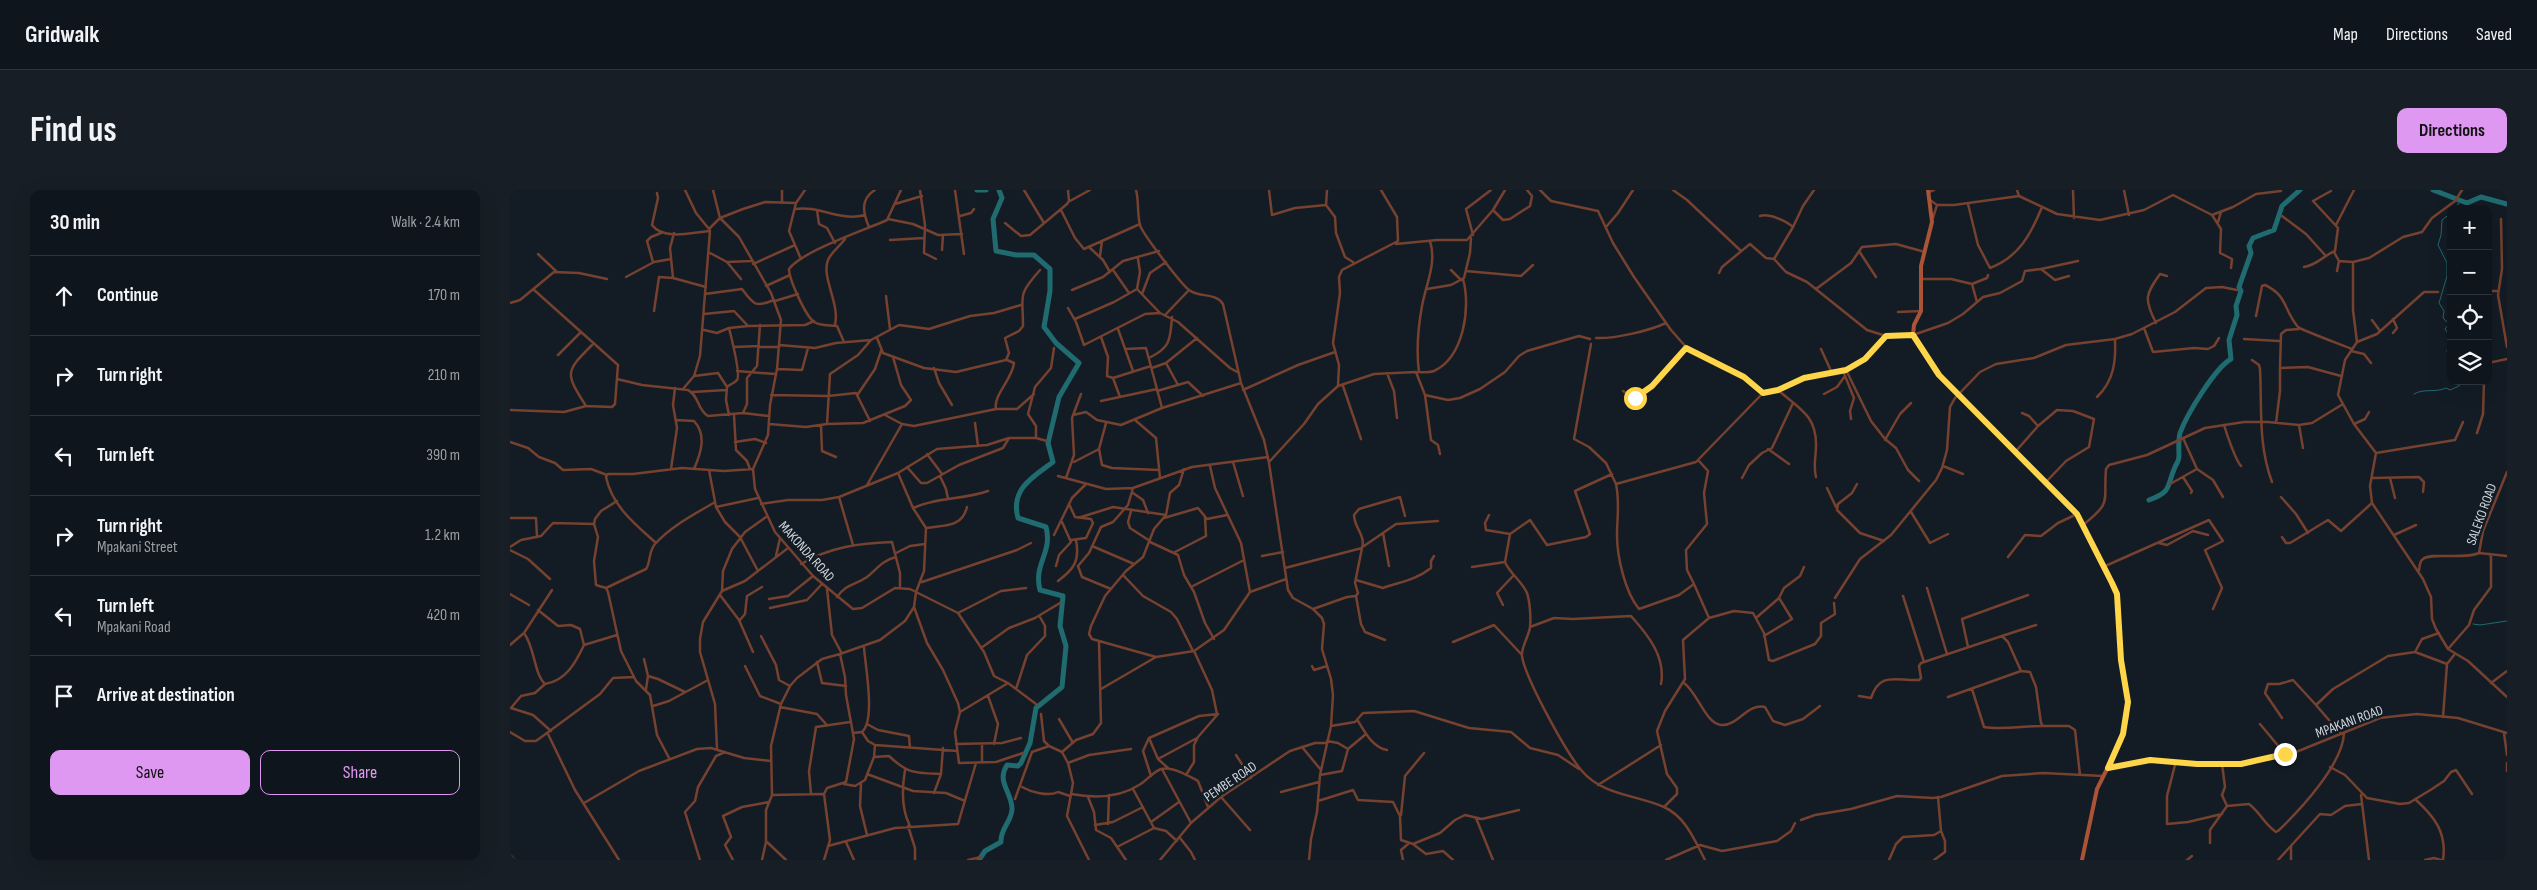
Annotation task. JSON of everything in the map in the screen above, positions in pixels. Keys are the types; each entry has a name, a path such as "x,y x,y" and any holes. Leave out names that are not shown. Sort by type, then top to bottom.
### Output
{"street":[{"path":"683,390 694,376 700,356 710,253 710,230 696,213 686,190"},
{"path":"713,190 720,218 740,237 774,301 781,324 777,369 771,395 766,443 752,469"},
{"path":"782,190 782,203"},
{"path":"801,260 789,231 796,203 805,190"},
{"path":"869,227 864,203 867,196 875,190"},
{"path":"888,219 901,190"},
{"path":"920,190 926,230 924,252 936,259"},
{"path":"954,190 960,216 964,254"},
{"path":"1024,190 1044,223"},
{"path":"1068,190 1069,201"},
{"path":"1006,224 1024,237 1061,210 1069,201 1090,190"},
{"path":"1136,190 1140,224 1166,262 1189,290 1197,294 1215,297 1223,304 1243,390 1264,440 1268,457 1288,590 1293,598 1313,609 1322,618 1324,624 1322,648 1333,695 1331,726 1320,770 1310,860"},
{"path":"1269,190 1272,215 1295,208 1326,205"},
{"path":"1327,190 1326,205 1335,217 1336,233 1345,257 1353,262"},
{"path":"1381,190 1397,217 1399,239 1396,244"},
{"path":"1427,289 1451,285 1462,280 1466,271 1472,237 1466,210 1491,190"},
{"path":"1338,386 1340,365 1335,352 1333,335 1340,293 1339,276 1342,270 1353,262 1396,244 1464,241 1472,237 1493,210 1505,190"},
{"path":"1493,210 1503,220 1510,219 1530,206 1532,196 1527,190"},
{"path":"1540,190 1551,201 1597,210 1634,277 1686,348 1744,377 1763,393"},
{"path":"1606,227 1633,190"},
{"path":"1674,190 1740,250"},
{"path":"1774,259 1814,190"},
{"path":"1932,222 1928,191 1934,190"},
{"path":"2017,190 2019,196"},
{"path":"2073,190 2074,218"},
{"path":"2124,190 2129,215"},
{"path":"2336,225 2354,190"},
{"path":"2339,261 2353,262 2369,258 2403,238 2421,232 2432,218 2457,199 2462,190"},
{"path":"2212,215 2256,194 2281,191"},
{"path":"2332,191 2314,202 2336,225 2338,234 2334,252 2339,261 2337,271"},
{"path":"657,193 658,198 652,224 661,233"},
{"path":"1930,200 1938,205 1968,204 2019,196 2057,214 2074,218 2100,220 2129,215 2150,208 2159,200 2173,195 2212,215 2218,222 2221,232 2220,254 2232,259 2231,268"},
{"path":"894,204 922,196"},
{"path":"654,262 647,241 651,237 661,233 674,234 710,230 720,218 765,202 796,203"},
{"path":"1968,204 1978,245 1990,268 2018,251 2031,234 2042,207"},
{"path":"1938,205 1921,266 1921,311 1914,325 1913,335 1928,361 1958,395 2077,514 2117,594 2121,660 2128,702 2123,734 2103,776 2092,805 2082,860"},
{"path":"795,209 817,210 839,216 865,215"},
{"path":"960,216 970,213 974,209"},
{"path":"817,210 819,224 827,228 835,243"},
{"path":"1061,210 1079,244 1084,248 1140,224"},
{"path":"2218,222 2221,212"},
{"path":"1760,216 1766,215 1793,227"},
{"path":"2282,216 2306,234 2325,255"},
{"path":"814,321 798,294 790,275 790,268 801,260 888,219 913,224 943,235 962,234"},
{"path":"2501,219 2502,269 2498,291 2507,347"},
{"path":"673,278 671,244 674,234"},
{"path":"942,250 943,235"},
{"path":"835,325 837,308 826,267 835,249 846,238"},
{"path":"890,240 924,238"},
{"path":"1100,257 1102,240"},
{"path":"1430,241 1434,259 1418,332 1418,372 1426,395 1431,440 1438,445 1440,454"},
{"path":"1719,273 1722,267 1740,250 1750,244 1766,258 1774,259 1786,272 1816,289 1867,330 1886,336 1913,335 1957,318 1983,297 2000,293 2022,281 2025,271 2078,261"},
{"path":"1816,289 1851,263 1859,250 1866,246 1896,244 1925,252"},
{"path":"727,262 752,262 796,245"},
{"path":"1089,247 1100,257 1129,293"},
{"path":"1859,250 1876,277"},
{"path":"1072,290 1112,271 1123,261 1138,259 1158,251"},
{"path":"2304,267 2317,264 2325,255 2334,252"},
{"path":"710,253 727,262 741,279"},
{"path":"538,254 557,272"},
{"path":"626,277 654,262 671,259"},
{"path":"1137,289 1140,272 1138,259"},
{"path":"1142,294 1150,273 1166,262"},
{"path":"2353,262 2353,310 2356,342 2341,376 2338,396 2354,424 2376,454 2370,492 2372,503 2419,572 2431,597 2433,621 2448,649 2468,661 2507,697"},
{"path":"1466,271 1521,276 1533,265"},
{"path":"2041,269 2055,280 2069,276"},
{"path":"1006,360 1009,353 1005,338 1019,331 1024,326 1021,305 1026,286 1040,270"},
{"path":"1269,462 1304,424 1318,404 1338,386 1344,386 1368,376 1430,372 1441,366 1450,356 1461,336 1466,321 1466,297 1462,280 1451,270"},
{"path":"510,303 520,300 548,276 557,272 607,279"},
{"path":"2156,323 2148,305 2147,294 2160,274 2167,276"},
{"path":"766,286 790,275"},
{"path":"1921,279 1952,278 1972,284 1987,278 1988,275"},
{"path":"654,311 657,278 673,278 706,287"},
{"path":"1972,284 1977,302"},
{"path":"2256,316 2262,286 2265,285 2280,294 2288,314 2299,329"},
{"path":"1836,598 1860,559 1884,541 1911,512 1936,480 1943,466 1948,443 1950,407 1958,395 1980,372 1996,364 2034,358 2068,345 2115,339 2156,323 2182,307 2206,288 2222,287 2236,290"},
{"path":"510,410 564,412 586,406 614,406 618,365 593,345 533,289"},
{"path":"705,294 742,289 753,303 760,304 798,294"},
{"path":"1075,319 1114,302 1137,289"},
{"path":"1137,289 1160,313"},
{"path":"1166,314 1189,290"},
{"path":"2492,292 2498,291"},
{"path":"2356,342 2372,337 2381,331 2424,292 2438,292"},
{"path":"886,296 890,328"},
{"path":"734,347 779,346 808,348 871,340 877,338 890,328 904,325 929,329 970,316 994,313 1021,305"},
{"path":"1068,308 1075,319 1084,344 1101,338 1145,314 1166,314 1197,338 1230,368 1239,373"},
{"path":"1898,312 1921,311"},
{"path":"704,314 734,312 748,326"},
{"path":"2502,314 2507,318"},
{"path":"1149,358 1166,347 1170,339 1172,317"},
{"path":"2393,333 2397,328 2394,319"},
{"path":"2372,320 2381,331"},
{"path":"704,330 717,333 729,328 781,324 805,325 814,321 835,325 844,342"},
{"path":"1596,338 1606,339 1643,332 1666,323"},
{"path":"743,413 747,404 747,378 757,366 760,325"},
{"path":"617,379 642,385 676,388 693,392 727,389 738,379 734,347 729,328"},
{"path":"2144,328 2153,352 2194,348 2208,349 2214,346 2219,338"},
{"path":"1118,329 1133,371"},
{"path":"2276,423 2280,392 2279,341 2281,334 2286,330 2299,329 2364,354 2372,362"},
{"path":"558,355 580,333"},
{"path":"1426,395 1448,400 1460,398 1480,389 1505,372 1518,356 1527,351 1579,336 1590,339"},
{"path":"1616,484 1698,460 1763,393 1778,390 1804,378 1832,371 1844,371 1865,359 1886,336"},
{"path":"858,394 876,369 881,351 877,338"},
{"path":"1101,338 1108,357 1107,376 1113,378 1166,363 1197,338"},
{"path":"2097,397 2107,386 2115,363 2115,339"},
{"path":"827,424 830,374 858,356 871,340"},
{"path":"2244,340 2279,341"},
{"path":"1591,344 1574,438 1601,458 1612,474 1616,484 1620,500 1617,532 1618,550 1628,591 1638,608 1680,595 1694,584"},
{"path":"586,406 573,384 570,372 573,363 593,345"},
{"path":"777,369 802,370 808,348"},
{"path":"1036,438 1036,426 1028,416 1035,387 1050,370 1054,348"},
{"path":"1125,349 1146,348 1162,408"},
{"path":"1623,391 1634,398 1644,392 1686,348"},
{"path":"1821,349 1832,371"},
{"path":"881,351 924,368 960,372 1006,360 1014,362 1013,373 996,399 996,409"},
{"path":"1243,390 1298,365 1335,352"},
{"path":"769,424 806,427 827,424 854,424 870,421 905,406 911,400 901,385 893,357"},
{"path":"2492,362 2507,359"},
{"path":"2252,360 2259,365 2260,369 2262,400 2260,422 2264,457 2272,482"},
{"path":"1166,363 1178,385"},
{"path":"2280,368 2308,367 2341,376"},
{"path":"934,368 939,383 952,405"},
{"path":"737,371 776,374"},
{"path":"1844,371 1854,398 1850,419"},
{"path":"1844,371 1871,421 1885,440 1896,448 1908,470 1919,481"},
{"path":"694,376 718,374 727,389 726,400 729,416"},
{"path":"1387,374 1395,397 1397,418"},
{"path":"1824,394 1837,387 1845,376"},
{"path":"1113,378 1120,397"},
{"path":"1101,402 1188,382 1203,396"},
{"path":"1073,415 1086,412 1094,419 1117,426 1162,408 1241,383"},
{"path":"2477,432 2484,414 2484,385"},
{"path":"1344,386 1360,439"},
{"path":"671,469 676,442 676,420 673,405 676,388"},
{"path":"1778,390 1806,412 1811,422 1816,440 1814,463 1816,477"},
{"path":"693,392 704,415 729,416 743,413 769,416"},
{"path":"771,395 828,396 851,392 858,394"},
{"path":"858,394 870,421"},
{"path":"885,415 902,424 914,426 996,409 1020,408 1034,394"},
{"path":"1066,478 1073,462 1073,415 1081,394"},
{"path":"1742,478 1749,465 1775,441 1794,403"},
{"path":"1885,440 1900,414 1911,403"},
{"path":"2083,524 2104,507 2107,495 2106,469 2109,465 2147,455 2196,431 2260,422 2298,425 2318,421 2343,404"},
{"path":"2016,451 2038,426 2057,410 2080,413 2095,420 2089,447 2060,466 2045,483"},
{"path":"2022,412 2030,416 2038,426"},
{"path":"2354,424 2365,419 2369,412"},
{"path":"734,415 735,442 738,453 747,461 752,469"},
{"path":"676,420 694,421 701,432 701,450 694,469"},
{"path":"1135,420 1156,438 1160,479"},
{"path":"2376,454 2454,440 2462,422"},
{"path":"975,423 978,446"},
{"path":"1106,423 1099,449 1102,465 1105,467 1159,470"},
{"path":"867,486 902,424"},
{"path":"821,425 822,451 836,457"},
{"path":"2298,425 2303,448"},
{"path":"2224,426 2234,446 2236,459 2241,466"},
{"path":"907,467 924,484 1003,448 1009,438"},
{"path":"761,504 788,500 822,500 839,497 898,473 927,454 950,447 978,446 1009,438 1036,438 1047,441"},
{"path":"2183,438 2197,469 2213,480 2223,497"},
{"path":"735,442 755,439 766,443"},
{"path":"510,442 528,448 539,457 551,461 563,470 591,469 606,476"},
{"path":"1073,462 1099,449"},
{"path":"1768,449 1789,464"},
{"path":"927,454 941,475 948,499"},
{"path":"1058,476 1106,489 1133,488 1184,470 1268,457"},
{"path":"1698,460 1708,471 1704,493 1707,524 1686,550 1687,570 1709,618"},
{"path":"1233,462 1243,496"},
{"path":"1210,466 1215,488 1237,533 1250,592"},
{"path":"1943,466 1963,474"},
{"path":"606,476 612,473 633,474 671,469 752,469"},
{"name":"MAKONDA ROAD","path":"752,469 752,479 766,517 780,538 802,564 837,597 853,609 858,610 900,587"},
{"path":"2170,484 2197,469"},
{"path":"709,470 716,507 725,522 740,538 758,571"},
{"path":"1156,657 1090,637 1091,626 1105,596 1143,556 1154,529 1165,517 1170,494 1179,485 1184,470"},
{"name":"SALEKO ROAD","path":"2419,572 2420,562 2424,558 2433,556 2463,558 2479,553 2483,531 2507,472"},
{"path":"761,860 766,842 766,810 772,795 771,761 773,737 781,706 790,686 817,662 840,653 864,647 896,629 905,621 914,607 916,592 922,582 924,571 926,528 913,508 898,473"},
{"path":"1489,515 1485,523 1486,530 1510,534 1530,520 1547,545 1586,537 1590,534 1575,491 1612,474"},
{"path":"606,476 608,487 634,525 656,543"},
{"path":"2183,477 2192,491 2191,493"},
{"path":"2373,478 2421,478 2424,482 2423,492"},
{"path":"2390,478 2396,498"},
{"path":"1054,535 1062,522 1069,504 1086,484"},
{"path":"1836,507 1852,493 1856,484"},
{"path":"1058,581 1089,553 1101,527 1113,522 1125,509 1133,488"},
{"path":"1827,488 1836,507 1860,533 1884,541"},
{"path":"913,508 929,501 969,497 988,491"},
{"path":"1133,492 1142,500 1148,513"},
{"path":"839,497 853,545"},
{"path":"1385,640 1365,632 1360,624 1356,596 1358,593 1355,586 1364,541 1354,519 1356,511 1400,497 1405,516"},
{"path":"716,507 758,498"},
{"path":"2281,498 2296,514 2308,533"},
{"path":"617,501 597,515 594,524 598,537 594,561 597,587 606,588 646,569 649,565 650,551 656,543 670,530 715,502"},
{"path":"2282,537 2286,543 2290,543 2328,520 2341,531 2372,503"},
{"path":"1069,504 1076,518"},
{"path":"926,528 960,522 965,517 967,507"},
{"path":"1076,518 1106,508 1125,509 1165,517 1198,508 1201,509 1205,517 1206,536 1175,552"},
{"path":"1131,511 1128,522 1130,528 1150,541 1175,552 1205,623 1214,639"},
{"path":"1911,512 1930,542 1948,534"},
{"path":"1205,517 1211,519 1227,514"},
{"path":"2008,557 2025,534 2041,536 2058,523 2077,514"},
{"path":"1065,515 1091,519 1093,523 1087,537 1071,540"},
{"path":"717,749 718,720 709,680 700,652 700,639 704,622 722,591 725,566 740,538 766,517"},
{"path":"510,518 536,518 537,537"},
{"path":"1285,568 1363,547 1396,524 1438,521"},
{"path":"2103,567 2159,543 2203,521 2210,521 2222,541 2205,550 2222,588 2213,609"},
{"path":"1056,566 1059,555 1070,545 1071,540 1062,522"},
{"path":"550,579 528,559 510,549 521,540 544,534 549,525 553,523 594,524"},
{"path":"2394,534 2416,525"},
{"path":"2159,543 2167,545 2197,530 2208,536"},
{"path":"1383,534 1389,566"},
{"path":"1510,534 1505,562 1527,594 1530,627 1522,655"},
{"path":"776,556 780,538"},
{"path":"1076,540 1077,565 1082,577 1111,589"},
{"path":"802,564 826,551 853,545 891,541 894,544 896,554 900,587 916,592 958,613 981,648 994,676 1008,683 1036,704"},
{"path":"922,582 1016,550 1031,543"},
{"path":"837,597 847,585 865,578 883,561 910,546 925,544"},
{"path":"1092,546 1135,564"},
{"path":"722,591 745,580 788,548"},
{"path":"1262,556 1283,552"},
{"path":"2479,553 2507,556"},
{"path":"2448,649 2469,625 2474,610 2491,587 2489,554"},
{"path":"1356,580 1383,588 1399,581 1421,576 1431,568 1434,556"},
{"path":"1191,587 1242,561"},
{"path":"1472,567 1505,562"},
{"path":"1756,618 1779,598 1784,588 1800,576 1804,567"},
{"path":"1123,575 1143,596 1171,612 1177,619 1212,690 1217,714"},
{"path":"769,599 788,596 813,576"},
{"path":"1503,606 1497,594 1513,576"},
{"path":"1100,689 1156,657 1194,651 1214,639 1233,619 1244,598 1250,592 1286,579"},
{"path":"770,608 806,600 822,584"},
{"path":"740,620 745,614 747,596 762,587"},
{"path":"606,588 621,651 634,677 646,689 653,706 657,735 669,758"},
{"path":"826,588 832,635 840,653 853,733 852,755 844,784"},
{"path":"958,613 1001,592 1026,588"},
{"path":"1927,588 1947,654"},
{"path":"510,645 524,633 552,590"},
{"path":"510,594 529,605"},
{"path":"720,595 740,620 753,652"},
{"path":"1968,647 1962,620 2028,595"},
{"path":"1313,609 1347,597 1356,596"},
{"path":"1903,596 1924,662"},
{"path":"1764,636 1792,619 1779,598"},
{"path":"981,648 1009,628 1040,616 1060,603"},
{"path":"1664,807 1677,794 1677,790 1668,774 1657,731 1665,711 1684,683 1686,676 1682,658 1683,640 1709,618 1740,610 1753,613 1764,636 1768,656 1773,662 1815,644 1821,636 1821,623 1835,614 1834,603"},
{"path":"914,607 926,644 952,688 960,712 956,724 956,744 959,763 996,762 1023,753"},
{"path":"538,610 558,626 571,625 580,629 584,645 580,656 567,673 545,684 535,693 524,694 511,708 533,715 549,733 584,803 619,860"},
{"path":"1016,689 1027,655 1045,636 1045,626 1040,616"},
{"path":"1530,627 1554,618 1631,616 1650,641 1662,663 1661,684"},
{"path":"1453,642 1494,625 1522,655 1535,689 1580,769"},
{"path":"1859,696 1872,698 1879,683 1884,679 1919,680 1922,678 1919,665 1924,662 2036,625"},
{"path":"524,633 534,650 540,676 545,684"},
{"path":"2416,652 2422,639 2439,633"},
{"path":"2008,642 2009,634"},
{"path":"584,645 617,635"},
{"path":"761,636 776,665 778,680 790,686"},
{"path":"2002,636 2008,642 2021,671"},
{"path":"1062,752 1073,743 1093,734 1101,723 1099,641"},
{"path":"862,732 867,724 870,697 864,647"},
{"path":"2316,705 2333,689 2388,656 2416,652 2447,664"},
{"path":"2443,717 2443,693 2447,664 2454,654"},
{"path":"644,659 648,676 646,689"},
{"path":"817,662 822,683 846,686"},
{"path":"745,666 760,696 781,706 817,714 826,725"},
{"path":"1312,666 1314,670 1327,666"},
{"path":"1948,697 2021,671 2030,672 2033,676 2039,718 2043,726"},
{"path":"2491,683 2507,671"},
{"path":"648,676 679,687 686,692"},
{"path":"510,732 530,742 549,733 600,694 613,678 634,677"},
{"path":"653,706 709,680"},
{"path":"2227,806 2250,804 2259,813 2262,820 2276,832 2311,795 2344,744 2343,733 2293,680 2279,684 2268,684 2265,693 2282,718"},
{"path":"960,712 1008,683"},
{"path":"1684,683 1694,692 1712,722 1719,725 1731,724 1747,711 1761,706 1765,707 1773,720 1785,725 1803,719 1820,706"},
{"path":"1972,689 1984,727 2068,726 2075,730 2080,774"},
{"path":"988,696 998,724 994,744"},
{"path":"1331,726 1346,725 1358,721 1363,713 1418,711 1469,728 1511,732 1530,748 1558,755 1580,769 1598,785 1664,807 1682,822 1700,845 1722,851 1769,843 1783,838 1795,823"},
{"path":"1041,714 1042,735 1049,746 1062,752 1068,763 1072,776 1067,816 1089,860"},
{"path":"1186,775 1194,762 1194,745 1198,737 1217,714"},
{"path":"1151,776 1143,751 1149,738 1199,716 1217,714"},
{"name":"MPAKANI ROAD","path":"2108,768 2150,760 2197,764 2241,764 2285,754 2389,717 2417,714 2474,722 2506,733"},
{"path":"1060,719 1073,743"},
{"path":"1358,721 1366,734 1381,749 1387,750"},
{"path":"810,794 809,770 816,727 850,722"},
{"path":"867,724 878,730 908,736 910,748"},
{"path":"2260,724 2285,754"},
{"path":"853,733 862,732"},
{"path":"862,732 868,741 875,745 943,748 957,751"},
{"path":"2506,733 2507,755"},
{"path":"1320,775 1342,771 1348,749 1366,734"},
{"path":"1158,759 1198,737"},
{"path":"956,744 994,744 1021,738"},
{"path":"1149,738 1158,759 1168,769"},
{"path":"1327,742 1338,744 1348,749"},
{"name":"PEMBE ROAD","path":"1160,860 1191,823 1208,807 1285,755 1302,747 1327,742"},
{"path":"982,744 982,763"},
{"path":"1598,785 1661,744"},
{"path":"867,835 860,806 861,784 868,774 874,757 875,745"},
{"path":"1016,799 1032,752 1049,746"},
{"path":"1302,747 1320,770"},
{"path":"934,792 941,774 943,748"},
{"path":"1068,763 1089,755 1132,748"},
{"path":"584,803 608,788 669,758 697,749 717,749 744,758 771,761"},
{"path":"700,860 685,812 696,800 698,787 716,756 725,752"},
{"path":"1424,753 1405,776 1400,816 1400,836 1403,842 1413,844 1440,833 1458,818 1466,816 1490,818 1519,810"},
{"path":"1236,755 1251,778"},
{"path":"874,757 889,756 905,770 913,773 941,774"},
{"path":"2176,761 2167,796 2167,824 2188,822 2222,814"},
{"path":"828,846 909,826 958,824 976,763"},
{"path":"2507,763 2507,772"},
{"path":"2222,764 2225,787 2222,795 2227,806"},
{"path":"2330,767 2345,775 2361,794 2372,800 2406,804 2444,781 2451,772 2456,770 2472,794"},
{"path":"1021,786 1029,791 1053,795 1058,792 1088,798 1133,789 1162,769 1168,769 1198,781 1208,807"},
{"path":"1162,769 1191,823"},
{"path":"905,770 902,788 905,814 915,848 915,860"},
{"path":"1801,820 1815,814 1851,809 1897,796 1938,797 2002,776 2044,773 2103,776"},
{"path":"868,774 902,788 920,792 952,794 965,801"},
{"path":"1281,792 1319,782"},
{"path":"824,860 829,832 824,794 827,788 844,784 855,786 861,784"},
{"path":"1133,789 1154,828"},
{"path":"1318,801 1354,790 1358,800 1394,802 1400,816"},
{"path":"772,795 824,794"},
{"path":"2361,794 2369,860"},
{"path":"1108,824 1109,795"},
{"path":"1934,860 1945,852 1938,797"},
{"path":"1088,798 1094,812 1095,825 1098,832 1111,838 1126,860"},
{"path":"1221,798 1250,830"},
{"path":"2416,799 2437,822 2443,834 2442,860 2434,858 2424,860"},
{"path":"733,860 725,845 731,837 723,816 742,807 769,802"},
{"path":"1151,822 1179,802"},
{"path":"2278,860 2320,814 2331,815 2345,806 2362,804"},
{"path":"2210,843 2210,830 2227,806"},
{"path":"1095,825 1108,824 1143,807"},
{"path":"1476,816 1493,860"},
{"path":"1117,847 1154,828 1166,831 1177,841"},
{"path":"1889,860 1896,844 1903,837 1934,835 1941,831"},
{"path":"1180,838 1196,859"},
{"path":"766,842 786,860"},
{"path":"846,842 854,860"},
{"path":"1403,860 1400,850 1408,844"},
{"path":"1413,844 1426,854 1443,851 1453,860"},
{"path":"1666,860 1700,845"},
{"path":"1700,845 1700,853 1705,860"},
{"path":"2291,846 2291,860"},
{"path":"510,855 515,860"},
{"path":"2187,860 2192,856"},
{"path":"968,860 981,857"},
{"path":"1164,857 1167,860"}],"waterway":[{"path":"977,190 986,190"},
{"path":"979,860 985,851 1001,842 1002,833 1010,817 1012,809 1004,782 1004,771 1007,765 1018,766 1021,763 1030,743 1036,708 1062,687 1066,646 1060,626 1063,596 1040,590 1039,581 1039,573 1047,544 1046,527 1018,518 1016,508 1020,491 1031,479 1053,462 1048,443 1059,397 1079,363 1056,343 1044,327 1050,291 1050,269 1034,255 1016,255 996,251 993,219 1002,198 999,190"},
{"path":"2149,500 2162,494 2168,488 2179,460 2180,433 2210,381 2231,359 2229,340 2237,315 2236,306 2241,291 2239,287 2251,253 2249,246 2253,238 2274,230 2282,206 2300,190"},
{"path":"2433,190 2467,203 2481,197 2507,204"},
{"path":"2458,205 2460,201"},
{"path":"2447,216 2442,220 2438,245 2447,263 2447,276 2439,303 2444,311 2443,318 2449,324 2445,329 2450,340"},
{"path":"2414,394 2446,388 2450,390 2460,385"},
{"path":"2473,624 2480,625 2507,621"}],"route":[{"path":"1635,398 1652,386 1686,348 1744,377 1763,393 1778,390 1804,378 1832,371 1846,370 1865,359 1886,336 1913,335 1926,358 1939,375 2077,514 2117,594 2121,660 2128,702 2121,741 2108,768 2150,760 2184,761 2197,764 2241,764 2285,754"}]}
